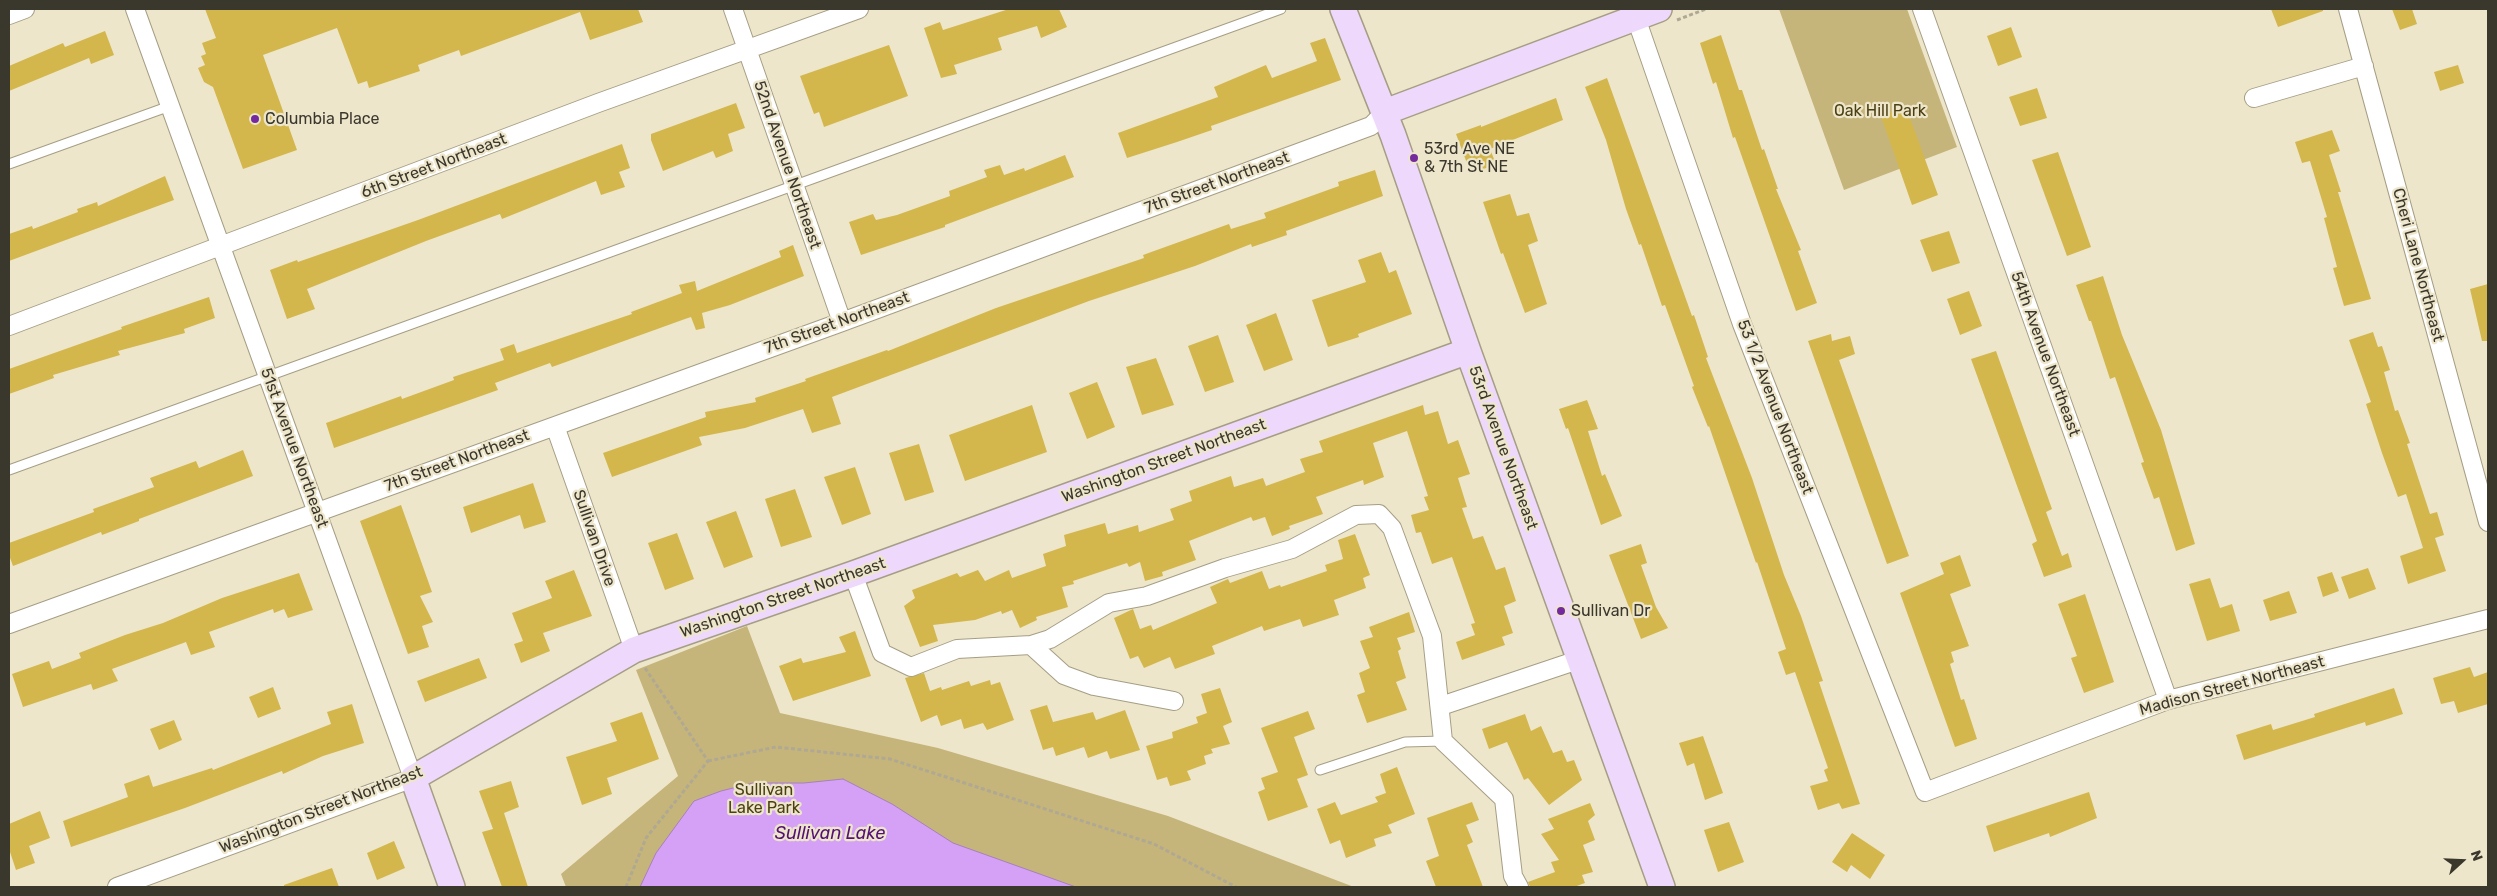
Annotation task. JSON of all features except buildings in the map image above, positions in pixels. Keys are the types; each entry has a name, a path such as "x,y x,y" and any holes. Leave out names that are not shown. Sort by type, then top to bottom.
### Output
{"street":[{"path":"9,15 25,9"},
{"name":"51st Avenue Northeast","path":"135,9 452,887"},
{"name":"52nd Avenue Northeast","path":"732,9 842,322"},
{"name":"6th Street Northeast","path":"9,326 662,80 859,9"},
{"name":"53rd Avenue Northeast","path":"1343,9 1385,112 1468,351 1662,887"},
{"name":"54th Avenue Northeast","path":"1922,9 2168,700"},
{"name":"Cheri Lane Northeast","path":"2348,9 2488,522"},
{"name":"7th Street Northeast","path":"9,624 842,322 1371,126 1385,112 1648,13"},
{"name":"53 1/2 Avenue Northeast","path":"1648,13 1742,324 1925,792"},
{"path":"2254,98 2364,66"},
{"name":"Washington Street Northeast","path":"117,887 413,778 634,650 853,574 1468,351"},
{"name":"Sullivan Drive","path":"555,426 634,650"},
{"path":"853,574 882,653 910,667 958,649 1031,645 1050,639 1109,603 1146,596 1225,568 1292,549 1356,515 1378,514 1392,528 1432,636 1441,706 1443,741 1504,799 1513,876 1519,887"},
{"name":"Madison Street Northeast","path":"1925,792 2168,700 2488,619"},
{"path":"1031,645 1064,675 1094,686 1174,701"},
{"path":"1441,706 1581,659"}],"lane":[{"path":"9,470 1281,9"},
{"path":"9,164 170,106"},
{"path":"1320,770 1405,742 1443,741"}],"path":[{"path":"634,650 708,761"},
{"path":"626,887 646,838 708,761 776,747 890,759 1154,844 1236,887"}],"green space":[{"name":"Oak Hill Park","path":"1779,9 1907,9 1957,147 1844,190"},
{"name":"Sullivan Lake Park","path":"747,626 780,713 938,748 1168,816 1354,887 566,887 561,874 678,776 636,670"}],"water":[{"name":"Sullivan Lake","path":"843,779 892,804 953,843 1076,887 640,887 656,853 694,801 721,791 753,783 804,783"}],"place":[{"name":"Columbia Place","path":"255,119"},
{"name":"53rd Ave NE & 7th St NE","path":"1414,158"},
{"name":"Sullivan Dr","path":"1561,611"}]}
